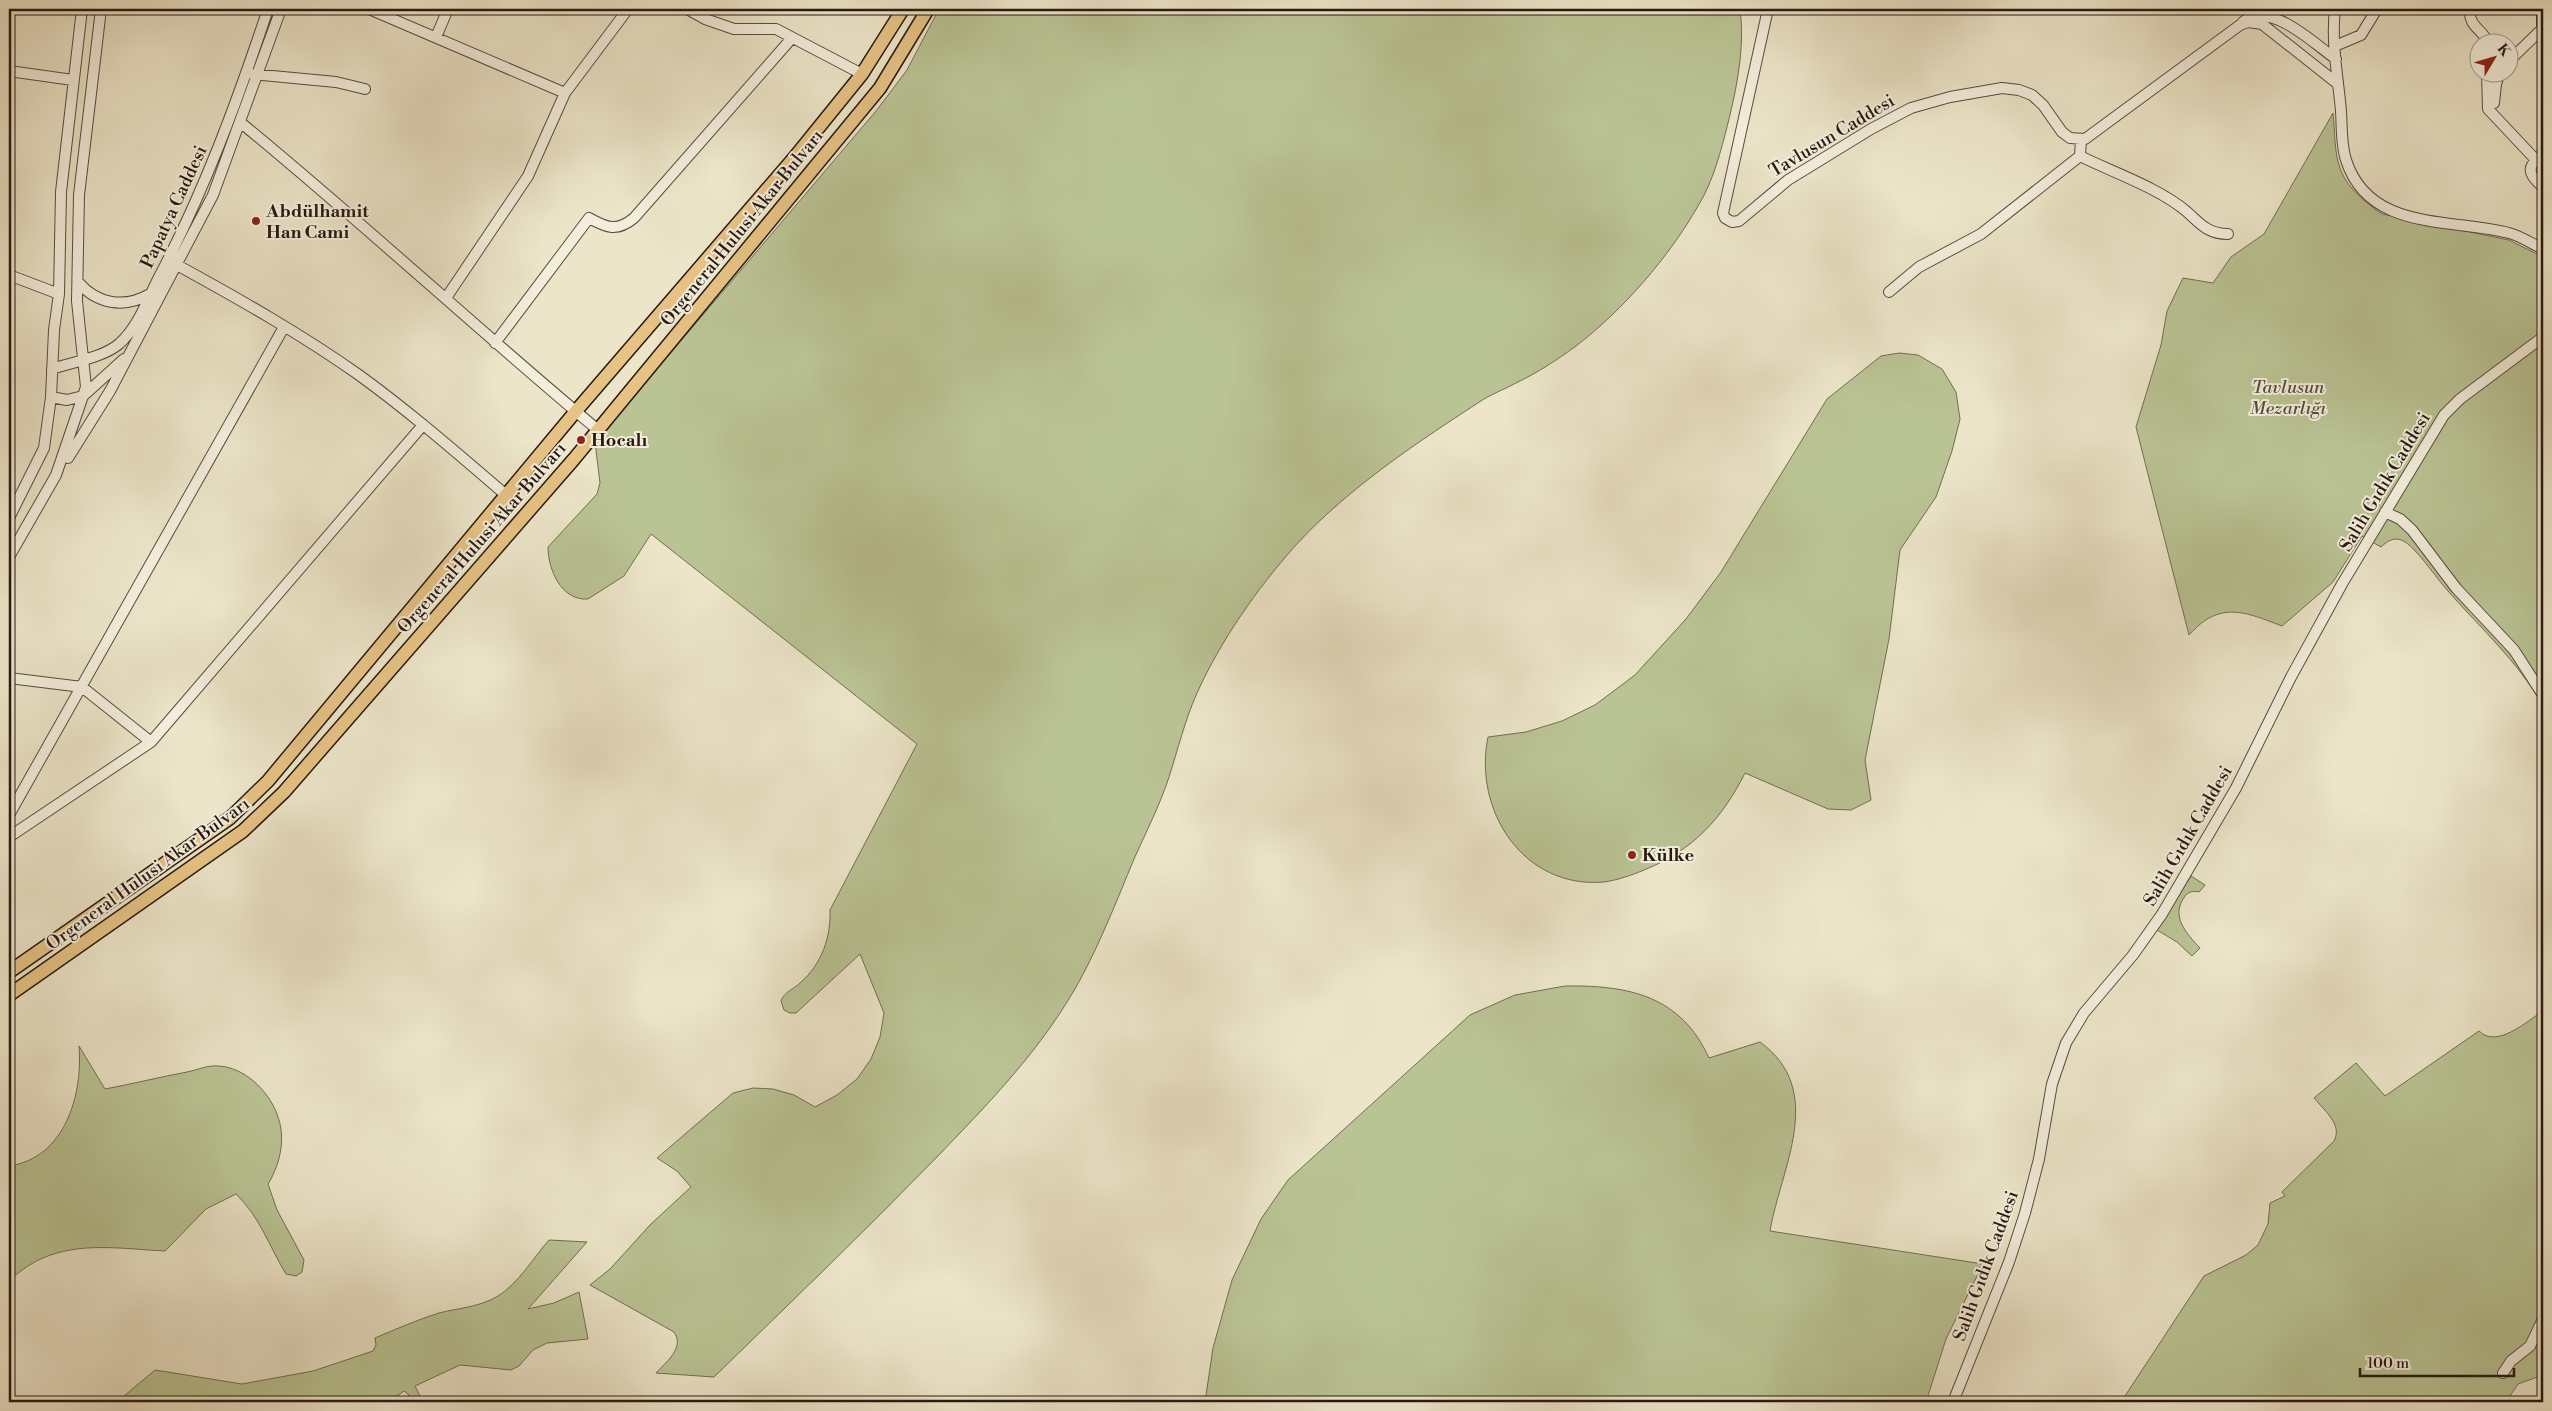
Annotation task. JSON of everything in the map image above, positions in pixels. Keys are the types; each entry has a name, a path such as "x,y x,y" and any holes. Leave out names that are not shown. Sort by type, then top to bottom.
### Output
{"main road":[{"name":"Orgeneral Hulusi Akar Bulvarı","path":"9,972 230,818 268,781 576,411 794,158 862,74 904,9"},
{"name":"Orgeneral Hulusi Akar Bulvarı","path":"9,995 243,831 284,792 598,430 880,88 928,9"}],"street":[{"path":"9,518 44,448 51,397 59,294 60,192 82,9"},
{"path":"9,557 56,475 69,444 86,388 76,301 79,195 101,9"},
{"name":"Papatya Caddesi","path":"52,369 100,354 118,344 136,323 197,203 268,9"},
{"name":"Papatya Caddesi","path":"56,475 102,406 213,195 281,9"},
{"path":"369,9 565,93"},
{"path":"436,37 448,9"},
{"path":"446,298 528,176 565,93 628,9"},
{"path":"687,9 705,19 734,29 776,30 862,74"},
{"name":"Tavlusun Caddesi","path":"1768,9 1723,213 1730,222 1738,221 1788,180 1871,129 1911,108 1930,102 2002,88 2019,90 2038,100 2062,132 2070,138 2081,139"},
{"path":"2335,9 2334,46 2343,151 2346,161 2359,184 2380,205 2394,213 2414,218 2511,233 2543,249"},
{"path":"2334,46 2361,36 2377,9"},
{"path":"2470,9 2472,22 2481,32"},
{"path":"2520,51 2542,30 2542,9"},
{"path":"1889,292 1919,267 1981,234 2080,156 2081,139 2092,134 2249,17 2264,11 2278,18 2336,59"},
{"path":"2240,25 2248,22 2262,24 2338,84"},
{"path":"494,343 589,218 611,229 622,226 634,218 792,38"},
{"path":"9,71 73,80"},
{"path":"246,73 336,82 365,89"},
{"path":"2488,82 2488,109 2539,157 2531,163 2531,172 2543,187"},
{"path":"2497,82 2494,93 2497,118"},
{"path":"240,122 359,222 494,343 598,430"},
{"path":"2080,156 2164,196 2186,211 2208,231 2228,234"},
{"path":"177,265 284,327 358,374 506,494"},
{"path":"9,275 59,294"},
{"path":"78,282 98,298 115,303 134,302 150,294"},
{"path":"9,815 284,327"},
{"name":"Salih Gıdık Caddesi","path":"1953,1402 2009,1262 2026,1213 2039,1158 2052,1084 2066,1043 2084,1013 2133,954 2162,914 2236,788 2316,629 2449,409 2543,337"},
{"path":"51,397 67,400 83,396 131,352"},
{"path":"9,837 151,742 423,425"},
{"path":"2385,512 2400,519 2412,530 2456,588 2514,650 2543,695"},
{"path":"9,678 82,687 151,742"},
{"path":"2503,1374 2511,1361 2530,1346 2543,1319"}],"green space":[{"path":"939,9 1740,9 1741,52 1734,95 1712,177 1703,197 1686,225 1644,282 1594,332 1569,351 1532,375 1484,399 1409,449 1361,485 1338,504 1295,546 1254,597 1217,654 1197,693 1153,818 1080,980 1049,1029 1014,1074 935,1159 853,1242 714,1377 656,1373 676,1349 677,1338 674,1332 590,1285 610,1269 650,1225 691,1187 677,1171 657,1158 733,1093 753,1088 773,1089 794,1095 815,1107 837,1095 857,1079 871,1059 880,1037 884,1013 860,954 796,1013 784,1010 781,1001 787,993 808,976 824,950 829,930 830,910 917,744 651,534 624,576 588,599 570,595 563,589 550,565 548,547 597,494 600,483 595,442 876,111 907,70"},
{"name":"Tavlusun Mezarlığı","path":"2333,113 2337,155 2343,175 2357,194 2382,214 2509,240 2543,257 2543,706 2522,674 2498,646 2415,551 2399,539 2387,542 2381,547 2362,536 2333,582 2282,626 2244,613 2222,613 2200,624 2189,635 2136,427 2161,345 2167,311 2183,278 2213,283 2231,257 2264,234"},
{"path":"1899,353 1918,355 1942,369 1956,392 1960,419 1952,451 1936,497 1900,550 1889,639 1865,760 1871,800 1851,810 1828,809 1745,773 1726,805 1704,832 1677,853 1639,872 1620,879 1604,882 1575,881 1550,873 1528,858 1510,840 1497,817 1488,791 1485,764 1488,737 1526,732 1562,721 1595,705 1635,675 1686,619 1721,572 1827,399 1881,356"},
{"path":"2191,876 2205,885 2199,892 2187,894 2179,910 2179,917 2185,930 2200,948 2192,956 2177,942 2157,930"},
{"path":"1565,986 1611,988 1650,998 1684,1020 1697,1037 1709,1058 1760,1042 1780,1062 1791,1083 1796,1106 1789,1156 1770,1231 1983,1264 1946,1339 1926,1402 1205,1402 1213,1348 1232,1280 1261,1219 1288,1180 1470,1015 1515,995"},
{"path":"2543,1011 2543,1375 2518,1384 2506,1402 2121,1402 2204,1276 2246,1255 2258,1245 2268,1224 2270,1203 2285,1196 2282,1192 2334,1141 2336,1129 2334,1124 2314,1098 2356,1063 2385,1096 2479,1031 2486,1036 2503,1035 2512,1032"},
{"path":"79,1046 105,1089 214,1066 228,1067 254,1081 273,1105 280,1123 281,1150 268,1184 277,1210 304,1260 302,1272 296,1276 286,1274 252,1212 236,1194 206,1209 165,1251 82,1248 63,1251 45,1257 27,1267 9,1281 9,1166 28,1161 44,1151 57,1137 66,1121 78,1084"},
{"path":"549,1240 587,1242 528,1309 554,1303 579,1292 588,1339 547,1343 533,1350 519,1366 511,1370 460,1365 415,1386 423,1402 407,1402 409,1395 404,1391 388,1402 117,1402 155,1370 242,1384 313,1371 373,1351 376,1345 375,1338 439,1313 491,1300 506,1291"}],"place":[{"name":"Abdülhamit Han Cami","path":"256,221"},
{"name":"Hocalı","path":"581,440"},
{"name":"Külke","path":"1632,855"}]}
